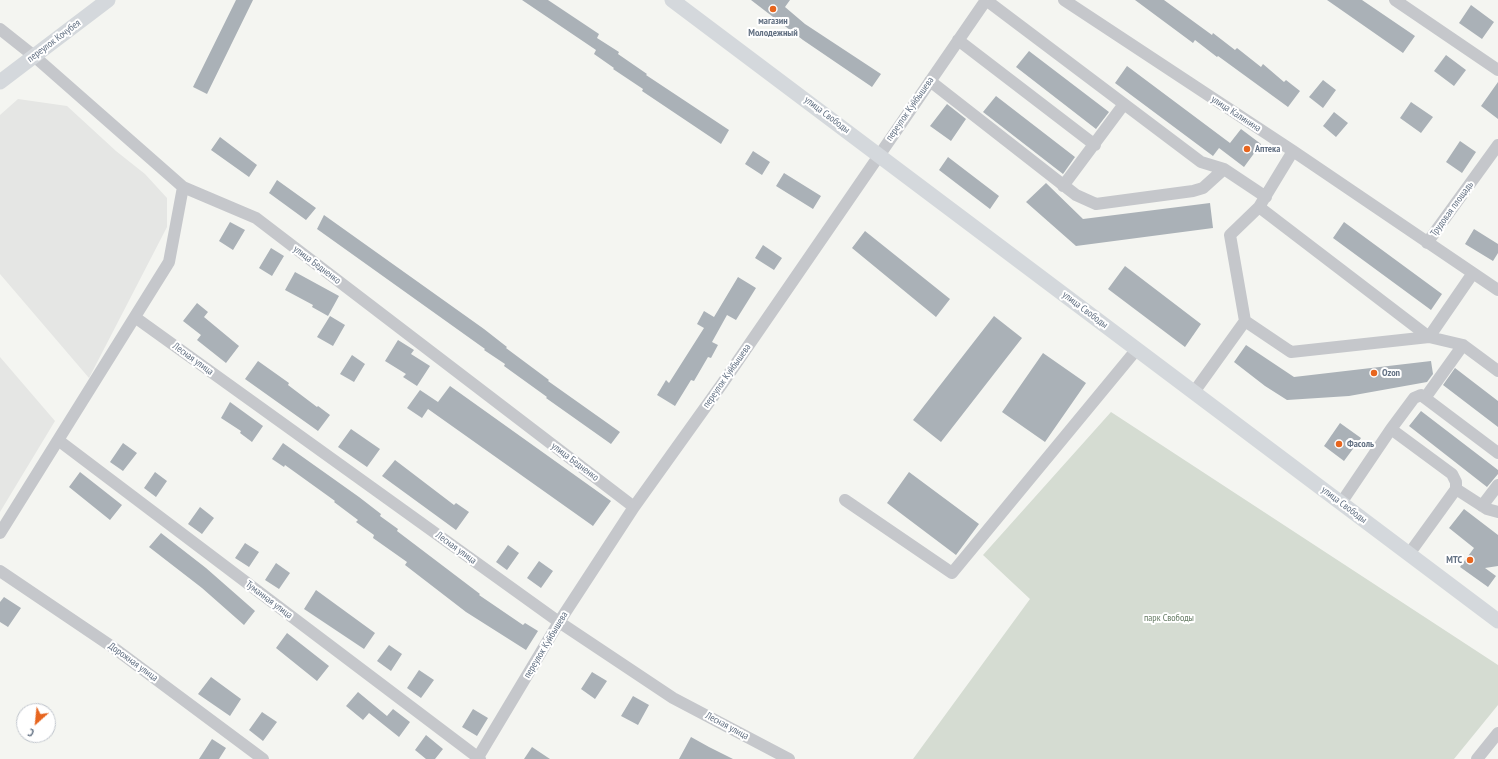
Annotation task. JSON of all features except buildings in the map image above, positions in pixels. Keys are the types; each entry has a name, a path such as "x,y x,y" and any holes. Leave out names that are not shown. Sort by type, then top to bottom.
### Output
{"main road":[{"name":"переулок Кочубея","path":"0,82 108,0"},
{"name":"улица Свободы","path":"672,0 879,154 1498,621"}],"street":[{"name":"переулок Куйбышева","path":"478,758 559,622 634,507 722,384 986,0"},
{"path":"986,0 1201,162 1224,169 1266,197"},
{"name":"улица Калинина","path":"1064,0 1293,151 1427,243"},
{"path":"1395,0 1498,70"},
{"name":"улица Бедненко","path":"0,29 34,56 183,187 256,218 634,507"},
{"path":"958,40 1095,145"},
{"path":"930,81 1063,186 1082,199 1096,204 1193,191 1202,188 1224,169"},
{"path":"1063,186 1095,145 1124,104"},
{"name":"Трудовая площадь","path":"1498,145 1427,243 1498,290"},
{"path":"1194,392 1245,321 1230,234 1259,208 1293,151"},
{"path":"0,533 136,318 169,262 183,187"},
{"path":"1259,208 1429,336"},
{"path":"1429,336 1473,273"},
{"name":"Лесная улица","path":"136,318 559,622 673,698 789,759"},
{"path":"1245,321 1292,352 1429,336 1463,345 1498,371"},
{"path":"1425,398 1463,345"},
{"path":"845,500 952,573 1137,349"},
{"path":"1341,502 1414,398 1421,395 1498,453"},
{"path":"1391,429 1452,474 1456,482 1456,489 1409,554"},
{"name":"Туманная улица","path":"58,440 478,758"},
{"path":"1482,506 1498,485"},
{"path":"1456,489 1482,506 1498,512"},
{"name":"Дорожная улица","path":"0,571 114,648 263,759"},
{"path":"1477,759 1498,733"}],"shaded area":[{"path":"18,99 67,106 116,151 145,174 167,198 167,227 89,378 0,274 0,115"},
{"path":"0,357 55,421 0,512"}],"green space":[{"name":"парк Свободы","path":"1111,412 1498,665 1498,705 1454,759 913,759 1030,599 983,555"}],"place":[{"name":"магазин Молодежный","path":"773,9"},
{"name":"Аптека","path":"1247,149"},
{"name":"Ozon","path":"1374,373"},
{"name":"Фасоль","path":"1339,444"},
{"name":"МТС","path":"1470,560"}]}
